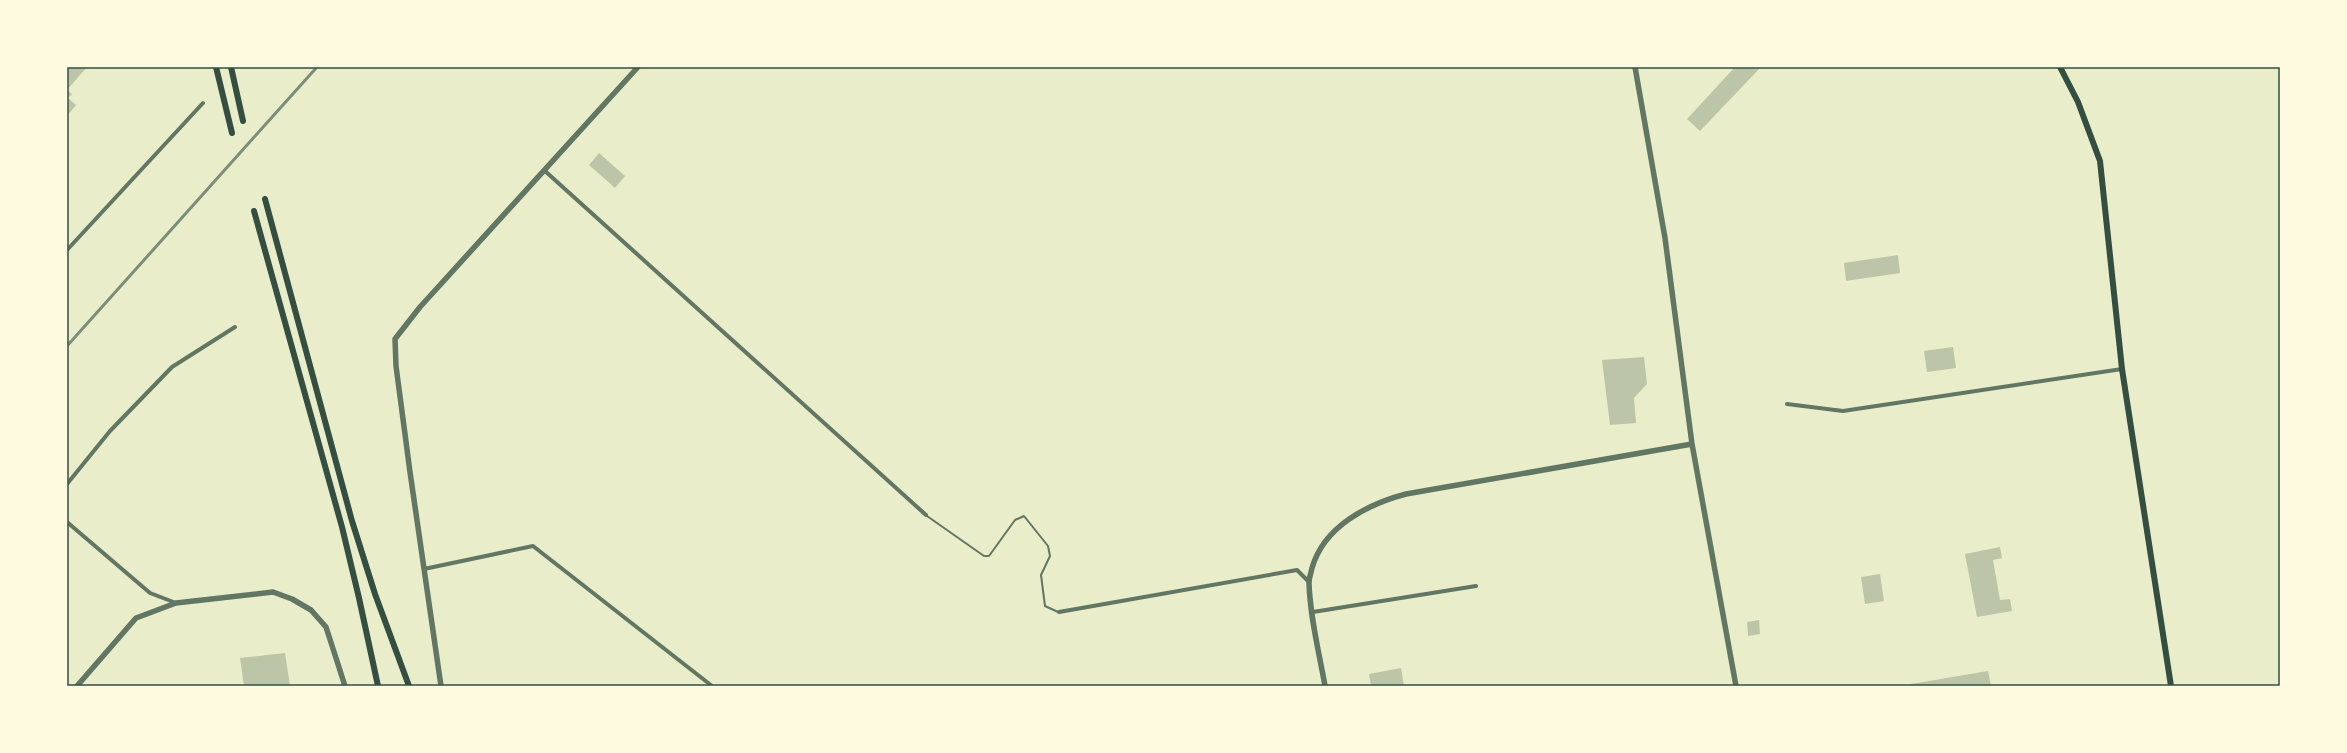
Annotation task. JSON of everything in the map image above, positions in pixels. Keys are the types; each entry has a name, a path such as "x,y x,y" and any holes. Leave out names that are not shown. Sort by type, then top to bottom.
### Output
{"main road":[{"path":"216,67 232,133"},
{"path":"231,67 243,121"},
{"path":"2060,67 2078,102 2100,161 2122,369 2171,686"},
{"path":"265,199 352,521 377,600 409,686"},
{"path":"254,211 359,598 378,686"}],"street":[{"path":"441,686 396,366 395,339 420,307 638,67"},
{"path":"1635,67 1665,238 1692,444 1736,686"},
{"path":"67,250 204,103"},
{"path":"546,170 926,515"},
{"path":"67,484 110,431 172,367 235,327"},
{"path":"1787,404 1843,411 2122,369"},
{"path":"1325,686 1309,582 1315,558 1326,541 1341,524 1386,499 1431,488 1692,444"},
{"path":"67,522 150,593 176,603"},
{"path":"424,569 533,546 712,686"},
{"path":"1059,612 1297,570 1309,582"},
{"path":"1313,612 1476,586"},
{"path":"77,686 136,618 176,603 272,592 292,599 311,610 326,627 345,686"}],"lane":[{"path":"926,515 984,556 989,556 1015,520 1024,516 1048,546 1050,556 1041,575 1042,592 1045,606 1059,612"}],"building":[{"path":"67,67 87,67 67,90"},
{"path":"1735,67 1761,67 1700,131 1687,119"},
{"path":"67,90 72,94 68,98 76,105 67,116"},
{"path":"599,153 625,176 615,188 589,165"},
{"path":"1898,255 1900,273 1846,281 1844,263"},
{"path":"1953,347 1956,368 1927,372 1924,351"},
{"path":"1644,357 1647,384 1634,398 1636,423 1610,425 1602,360"},
{"path":"2000,547 2002,558 1993,560 2000,600 2010,599 2012,611 1977,617 1965,554"},
{"path":"1880,574 1884,601 1865,604 1861,577"},
{"path":"1759,620 1760,634 1748,636 1747,622"},
{"path":"285,653 290,686 244,686 240,658"},
{"path":"1401,668 1404,686 1371,686 1369,674"},
{"path":"1988,671 1991,686 1911,686 1911,684"}],"railway":[{"path":"67,346 317,67"}]}
